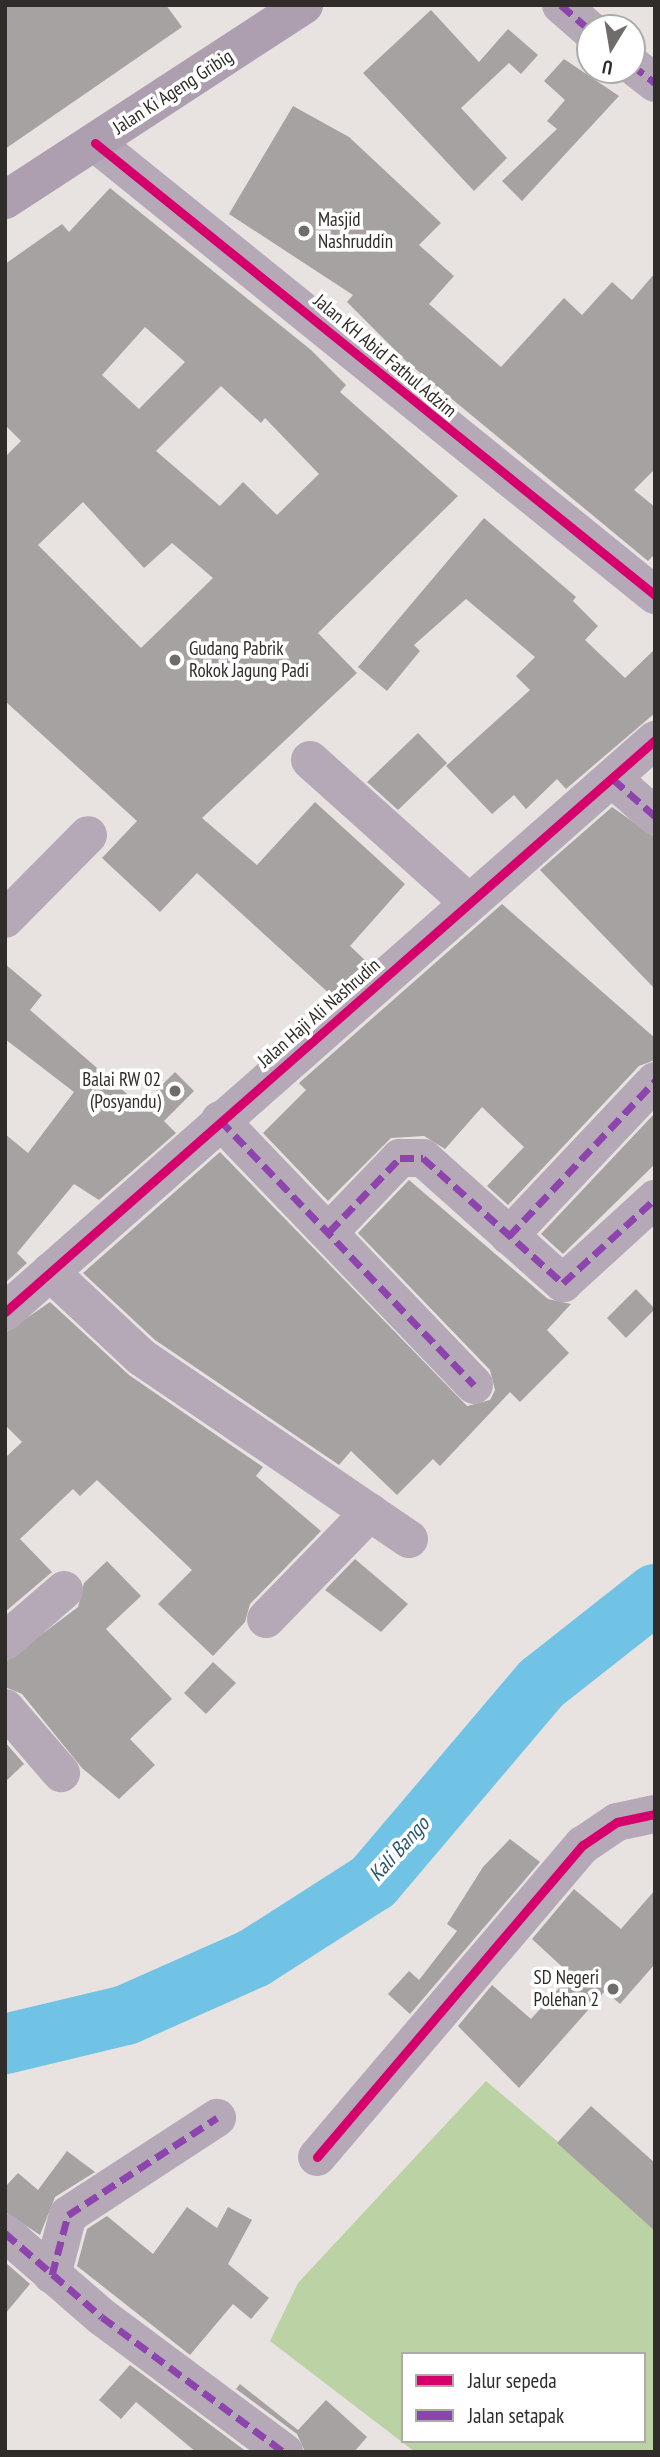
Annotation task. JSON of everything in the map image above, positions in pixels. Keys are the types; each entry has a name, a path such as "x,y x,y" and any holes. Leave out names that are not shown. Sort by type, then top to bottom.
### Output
{"main road":[{"name":"Jalan Ki Ageng Gribig","path":"5,201 304,5"}],"street":[{"path":"561,5 576,18"},
{"name":"Jalan KH Abid Fathul Adzim","path":"95,143 655,595"},
{"name":"Jalan Haji Ali Nashrudin","path":"5,1312 220,1120 655,740"},
{"path":"310,760 468,902"},
{"path":"612,779 655,816"},
{"path":"5,919 88,835"},
{"path":"509,1236 655,1081"},
{"path":"220,1120 474,1385"},
{"path":"329,1232 400,1158 412,1156 431,1163 551,1276 567,1282 655,1199"},
{"path":"50,1272 141,1357 408,1539"},
{"path":"266,1619 370,1512"},
{"path":"5,1641 64,1590"},
{"path":"5,1708 61,1773"},
{"path":"317,2157 583,1844 617,1822 655,1814"},
{"path":"52,2275 68,2215 217,2118"},
{"path":"5,2233 52,2275 284,2452"}],"green space":[{"path":"486,2081 655,2224 655,2452 415,2452 403,2443 646,2443 646,2352 401,2352 401,2441 270,2341 298,2283"}],"building":[{"path":"5,5 166,5 182,27 5,149"},
{"path":"431,10 479,62 508,29 538,55 521,74 509,63 461,108 507,158 474,191 363,73"},
{"path":"564,59 576,67 576,84 601,84 619,96 522,201 502,181 557,129 547,121 565,100 544,81"},
{"path":"293,106 349,137 441,223 419,245 454,276 429,304 501,367 564,298 582,315 612,282 632,300 655,273 655,469 634,490 655,507 655,554 648,561 406,361 347,302 353,295 229,214"},
{"path":"110,188 311,350 346,385 340,392 458,496 318,633 357,673 202,818 257,865 315,802 405,884 350,946 368,963 332,996 197,873 160,912 102,858 137,821 5,701 5,457 21,441 5,425 5,264 62,224 69,232","holes":["145,327 185,362 139,409 102,375","221,386 261,423 265,418 319,474 277,515 243,482 220,506 156,451","83,502 144,568 172,543 213,578 141,648 38,545"]},
{"path":"484,518 576,597 573,601 598,626 585,640 625,678 655,649 655,713 566,789 557,779 526,809 514,795 492,814 446,766 530,690 516,676 535,657 466,599 414,645 420,651 387,691 358,667"},
{"path":"418,733 447,763 398,810 367,782"},
{"path":"612,807 655,837 655,989 540,870"},
{"path":"502,904 655,1038 655,1060 639,1066 508,1205 487,1186 524,1147 482,1107 445,1149 424,1136 391,1138 328,1201 263,1133 306,1090 299,1083"},
{"path":"5,964 42,995 30,1010 141,1106 175,1072 194,1091 164,1121 176,1133 99,1200 74,1184 17,1253 27,1263 5,1283 5,1134 28,1153 74,1092 5,1039"},
{"path":"655,1113 655,1164 563,1254 541,1234"},
{"path":"220,1152 467,1406 490,1400 495,1390 490,1370 358,1233 409,1180 548,1299 571,1304 547,1330 569,1353 520,1402 510,1392 440,1466 433,1459 397,1495 351,1451 339,1465 155,1340 83,1273"},
{"path":"636,1289 655,1309 626,1338 607,1318"},
{"path":"50,1302 129,1375 263,1467 256,1476 321,1531 250,1604 245,1622 213,1656 158,1604 192,1570 97,1480 80,1496 73,1489 20,1539 52,1572 5,1612 5,1458 22,1442 5,1425 5,1333"},
{"path":"355,1559 408,1604 381,1632 325,1590"},
{"path":"107,1561 141,1596 106,1629 172,1699 130,1739 155,1765 119,1799 82,1768 22,1694 5,1687 5,1662 78,1607 84,1583"},
{"path":"213,1662 236,1683 206,1714 184,1693"},
{"path":"5,1742 24,1764 5,1782"},
{"path":"510,1839 540,1862 410,2014 388,1994 409,1971 419,1980 457,1931 447,1924 483,1867"},
{"path":"574,1889 621,1929 655,1890 655,1964 620,2004 605,1991 519,2088 458,2026 492,1985 531,2019 571,1975 532,1939"},
{"path":"591,2106 655,2163 655,2231 557,2143"},
{"path":"67,2151 95,2172 55,2197 40,2235 5,2212 5,2187 18,2173 38,2190"},
{"path":"187,2207 217,2228 228,2207 252,2220 228,2264 269,2298 251,2319 233,2304 190,2355 77,2266 87,2229 107,2216 153,2254"},
{"path":"5,2262 30,2284 5,2314"},
{"path":"130,2365 247,2452 196,2452 136,2402 121,2419 99,2400"},
{"path":"240,2384 298,2430 326,2400 367,2437 354,2452 305,2452 297,2434 236,2389"}],"waterway":[{"name":"Kali Bango","path":"5,2044 126,2015 254,1958 373,1882 542,1683 655,1594"}],"marked path":[{"path":"561,5 576,18"},
{"path":"646,76 655,83"},
{"path":"613,779 655,816"},
{"path":"509,1236 655,1081"},
{"path":"220,1120 474,1385"},
{"path":"329,1232 400,1158 423,1158 563,1283 655,1199"},
{"path":"52,2275 68,2215 217,2118"},
{"path":"5,2233 102,2317 284,2452"}],"cycle path":[{"path":"95,143 655,595"},
{"path":"5,1312 655,740"},
{"path":"317,2157 583,1845 617,1822 655,1814"}],"place":[{"name":"Masjid Nashruddin","path":"304,231"},
{"name":"Gudang Pabrik Rokok Jagung Padi","path":"175,660"},
{"name":"Balai RW 02 (Posyandu)","path":"175,1091"},
{"name":"SD Negeri Polehan 2","path":"613,1989"}]}
